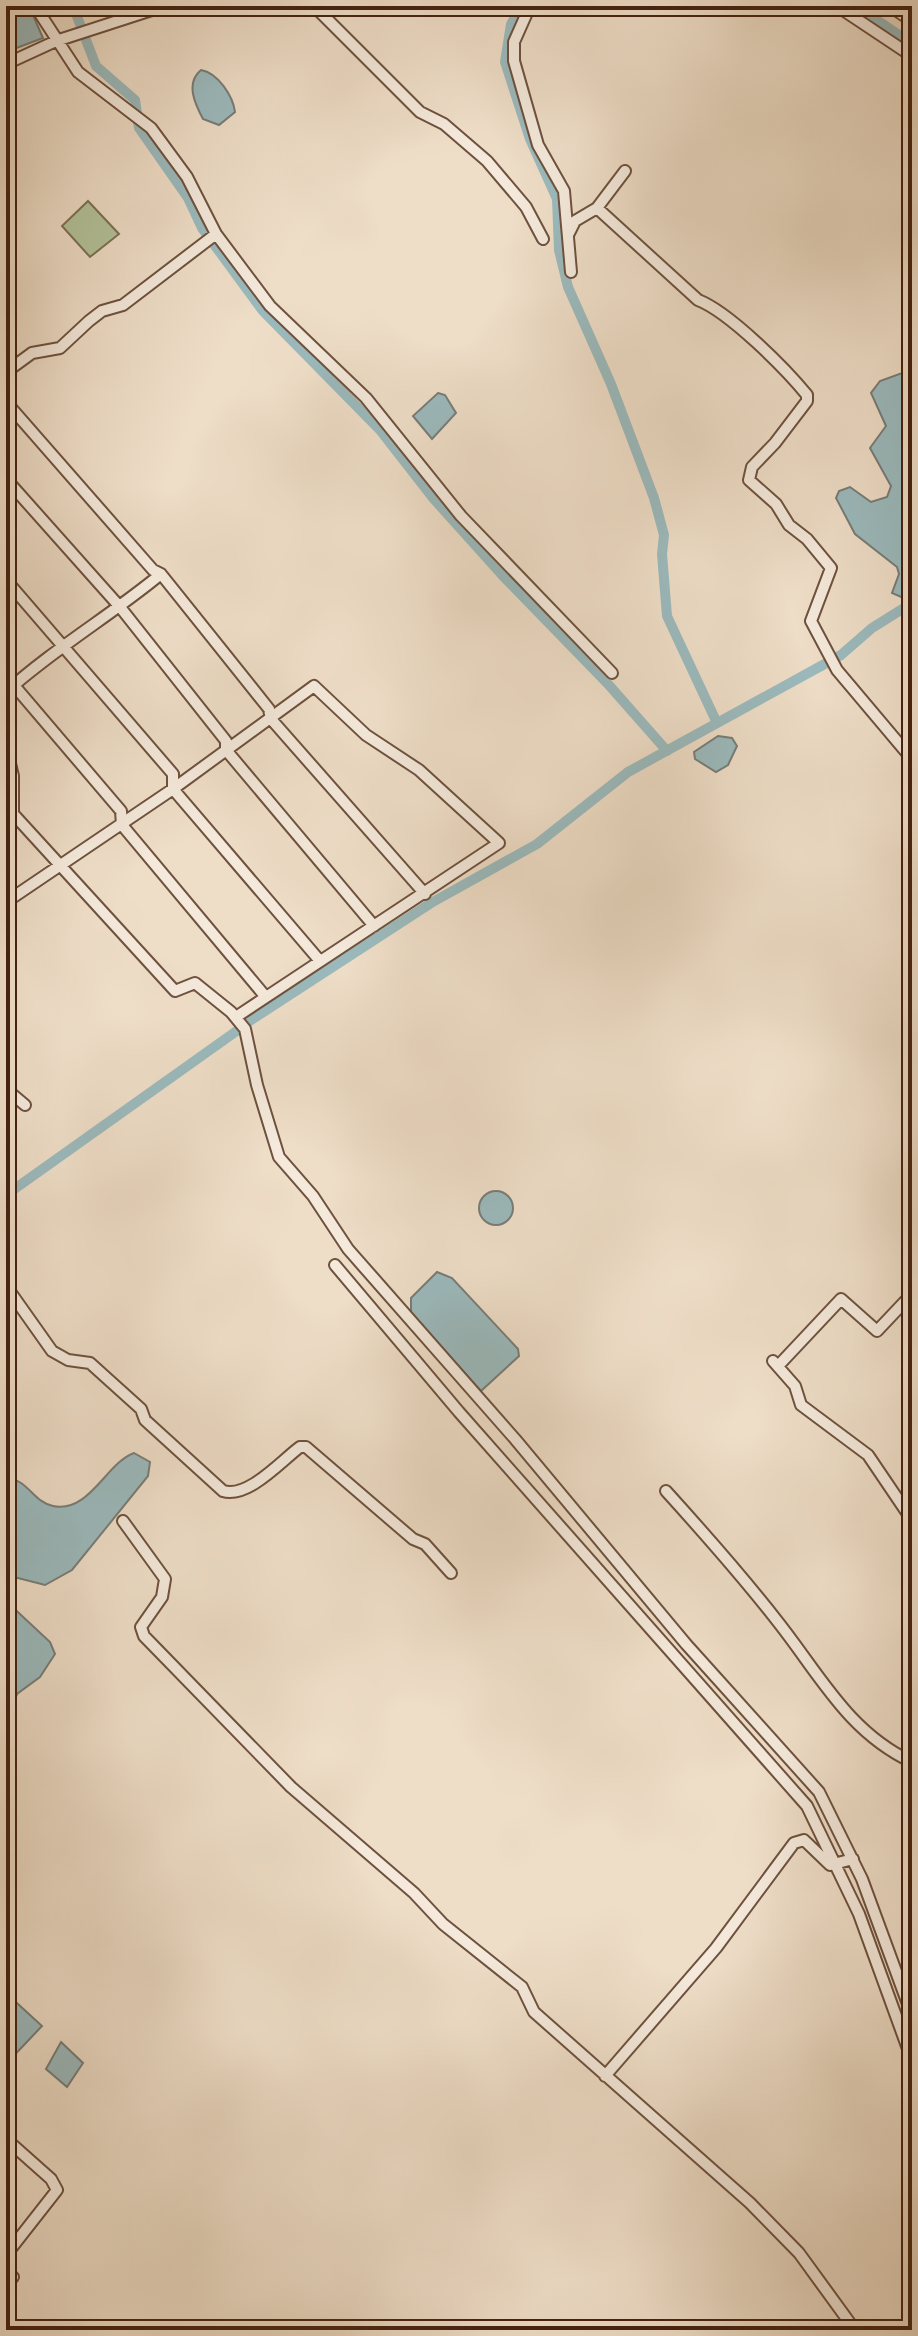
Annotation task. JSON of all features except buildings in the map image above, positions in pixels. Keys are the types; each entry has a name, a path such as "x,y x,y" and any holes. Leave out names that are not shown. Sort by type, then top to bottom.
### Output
{"street":[{"path":"35,6 78,72 151,128 187,177 216,234 270,306 366,398 461,516 612,673"},
{"path":"6,64 56,41 164,6"},
{"path":"314,6 420,112 444,124 487,161 526,207 543,239"},
{"path":"530,6 514,42 514,61 538,145 564,191 571,272"},
{"path":"837,6 912,56"},
{"path":"890,6 912,21"},
{"path":"569,233 575,221 597,208 625,171"},
{"path":"597,208 698,300 720,313 807,395 807,401 748,473 754,488 776,504 789,525 807,539 831,568 811,621 819,630 825,651 837,670 912,759"},
{"path":"6,372 32,353 60,348 102,311 123,305 216,234"},
{"path":"6,402 153,570 161,574 269,709 271,719 425,894"},
{"path":"6,479 120,607 226,741 226,750 374,926"},
{"path":"10,688 60,645 120,607 161,574"},
{"path":"6,580 173,774 173,789 320,961"},
{"path":"6,676 10,688 121,811 122,825 265,996"},
{"path":"6,902 122,825 314,686 366,735 419,770 499,843 236,1017"},
{"path":"6,747 13,776 9,809 175,991 195,983 236,1017 248,1040 274,1145 288,1170 313,1196 365,1270 515,1439 686,1644 819,1792 853,1859 912,2015"},
{"path":"6,1089 25,1105"},
{"path":"335,1265 610,1585 786,1779 813,1816 863,1924 912,2060"},
{"path":"6,1286 52,1351 68,1360 90,1363 141,1409 145,1420 223,1491 241,1491 279,1468 300,1447 306,1447 413,1539 425,1544 451,1573"},
{"path":"912,1294 877,1331 841,1299 775,1363 795,1386 801,1405 868,1455 912,1520"},
{"path":"666,1491 778,1622 845,1714 878,1743 912,1762"},
{"path":"123,1521 165,1579 162,1597 141,1627 144,1636 193,1689 270,1761 274,1770 414,1893 432,1915 522,1987 534,2012 778,2230 855,2330"},
{"path":"605,2076 716,1948 794,1843 804,1840 830,1865 853,1859"},
{"path":"6,2139 51,2179 57,2190 6,2255"},
{"path":"6,2271 13,2277 6,2284"}],"green space":[{"path":"88,201 119,234 90,257 62,226"}],"water":[{"path":"6,6 29,6 43,38 6,52"},
{"path":"201,70 219,80 234,106 235,112 219,125 203,119 195,100 193,81"},
{"path":"902,373 912,378 912,591 901,597 892,593 899,574 897,567 855,534 836,498 839,491 850,487 871,502 887,497 891,486 870,448 886,426 871,393 880,381"},
{"path":"438,393 445,395 456,413 432,439 413,416"},
{"path":"718,736 732,738 737,746 728,765 716,772 695,759 694,752"},
{"path":"496,1191 508,1196 513,1208 508,1220 496,1225 484,1220 479,1208 484,1196"},
{"path":"437,1272 452,1278 518,1349 519,1356 481,1391 411,1314 411,1298"},
{"path":"134,1453 150,1462 148,1476 72,1570 45,1585 6,1575 6,1478 20,1482 46,1504 66,1506 87,1495 124,1458"},
{"path":"6,1601 50,1642 55,1654 40,1677 17,1694 6,1721"},
{"path":"6,1993 42,2026 6,2064"},
{"path":"61,2042 83,2063 67,2087 46,2069"}],"waterway":[{"path":"73,6 96,66 135,100 139,128 188,198 202,228 263,311 380,430 433,498 667,751"},
{"path":"522,6 511,24 505,62 530,139 557,199 559,250 568,287 611,384 654,498 664,535 662,554 667,616 717,723"},
{"path":"856,6 912,44"},
{"path":"248,1022 431,903 537,844 628,772 841,655 872,628 912,603"},
{"path":"6,1195 238,1030"}]}
